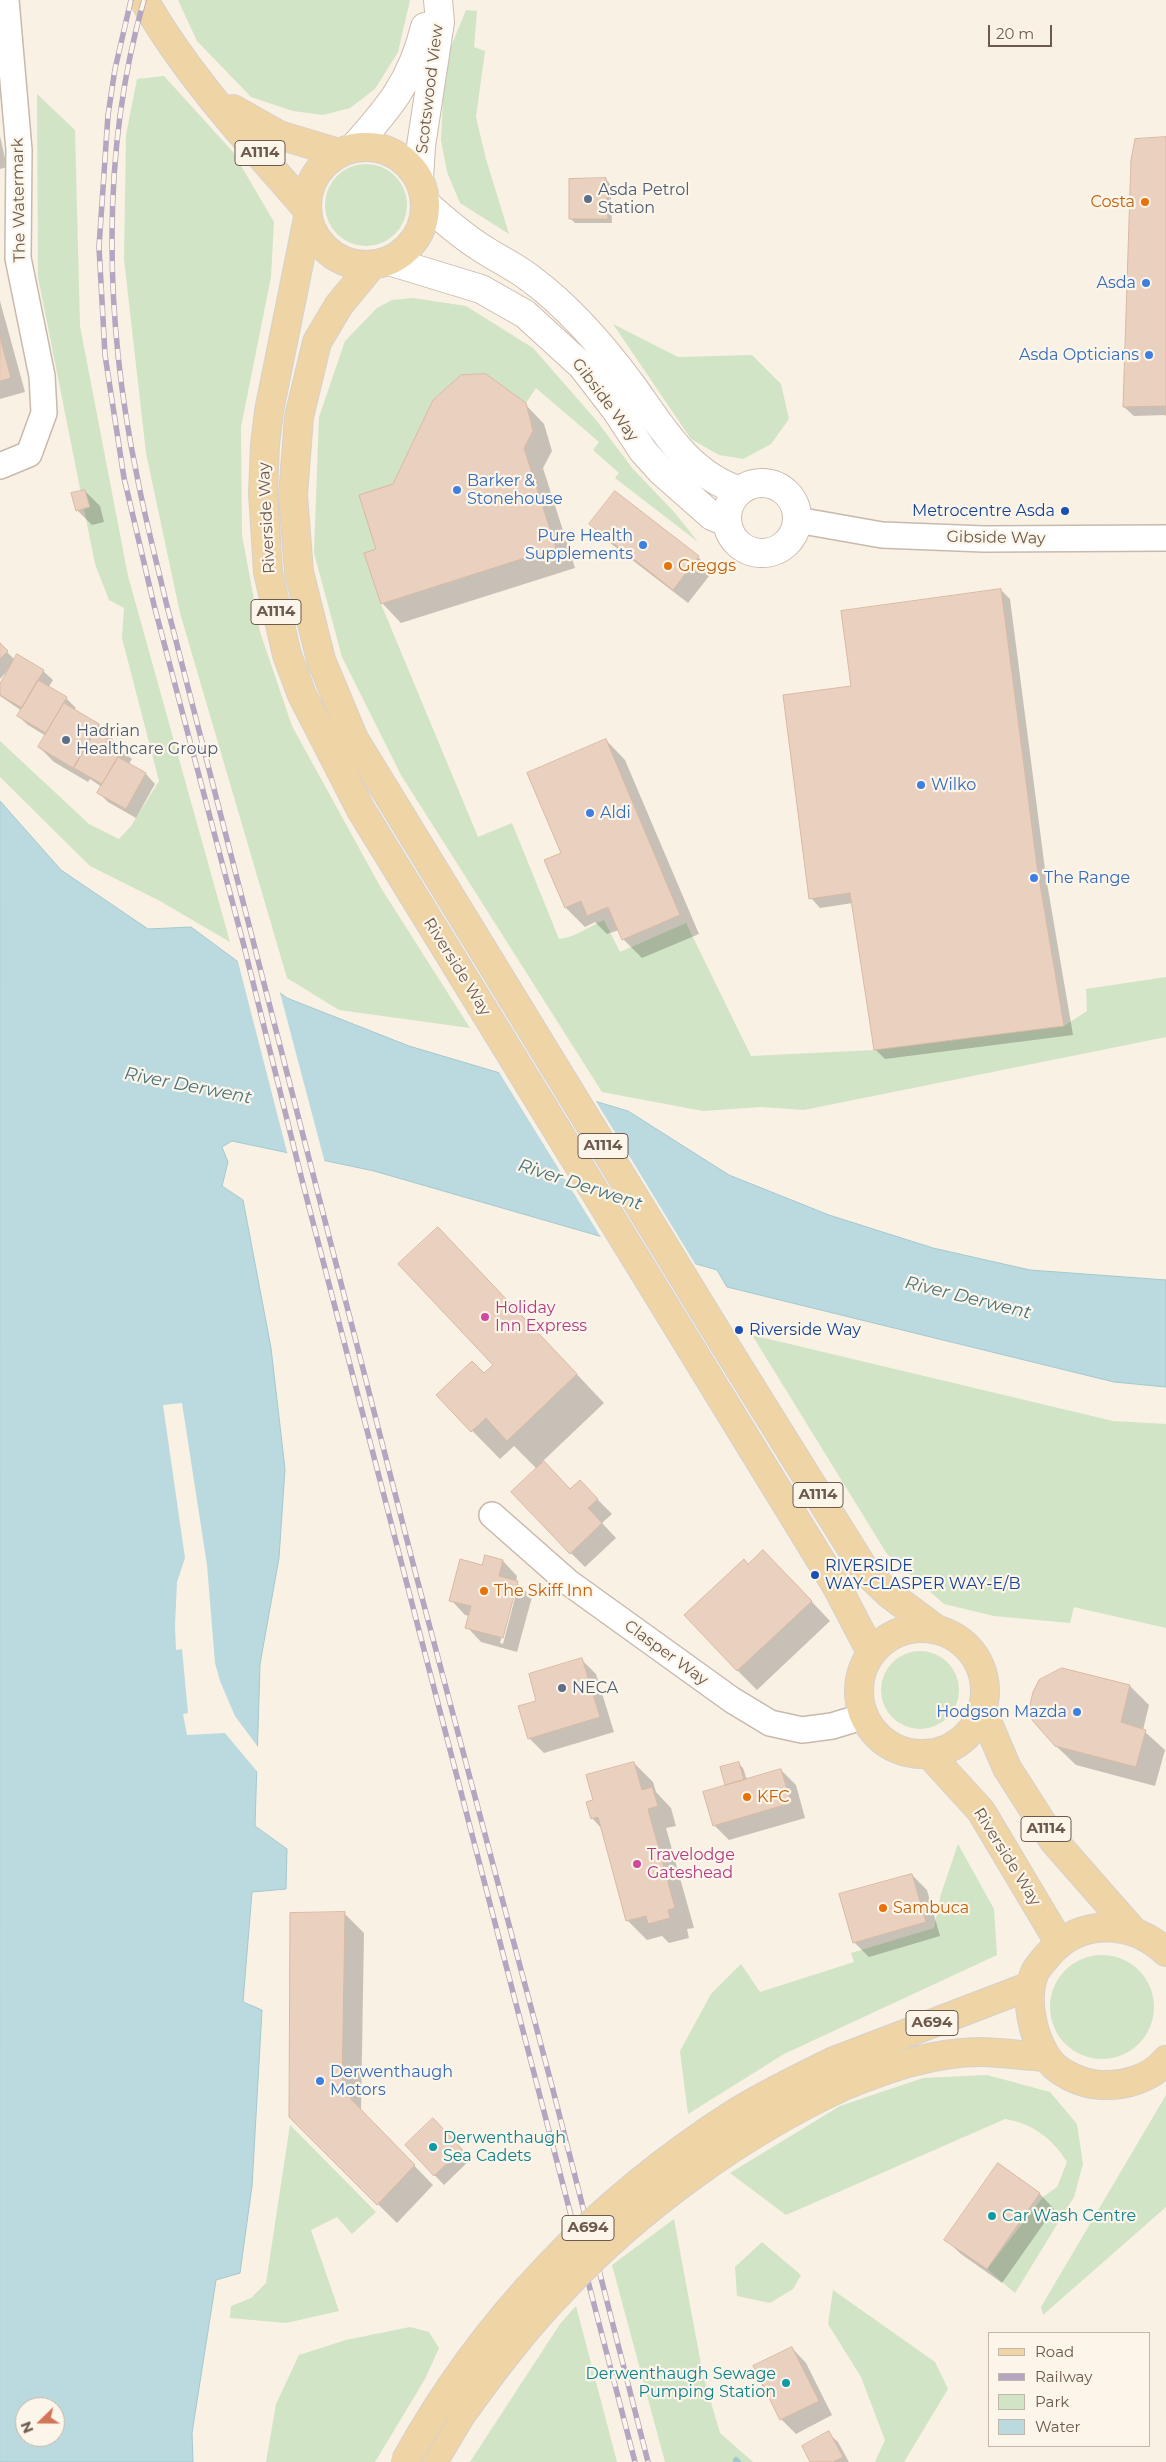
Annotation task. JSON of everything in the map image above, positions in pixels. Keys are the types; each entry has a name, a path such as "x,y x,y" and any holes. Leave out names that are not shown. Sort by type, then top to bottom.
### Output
{"main road":[{"name":"A1114","path":"144,0 164,36 308,213"},
{"name":"A1114","path":"212,97 279,135 346,150"},
{"path":"368,146 384,149 398,156 410,166 423,191 424,222 416,238 404,251 381,263 355,264 332,253 314,234 308,213 308,192 315,176 325,163 346,150 368,146"},
{"name":"Riverside Way","path":"308,213 269,411 265,445 263,503 268,572 276,614 290,663 320,735 361,810 694,1357 837,1587 871,1652"},
{"name":"Riverside Way","path":"381,263 339,306 317,342 299,417 293,495 299,572 321,660 354,739 866,1572 889,1594 936,1629"},
{"name":"A1114","path":"871,1652 888,1638 911,1628 936,1629 956,1638 977,1657 985,1689 983,1712 1007,1768 1053,1840 1132,1930"},
{"path":"871,1652 859,1683 859,1697 865,1716 873,1729 886,1742 907,1752 929,1754 951,1748 970,1731 983,1712"},
{"name":"Riverside Way","path":"929,1754 981,1811 1059,1942"},
{"path":"1166,1952 1157,1943 1132,1930 1112,1926 1084,1929 1059,1942 1036,1970 1030,1986 1030,2012 1046,2057 1064,2074 1090,2084 1117,2086 1144,2078 1166,2060"},
{"name":"A694","path":"405,2462 440,2401 507,2311 545,2268 584,2231 632,2190 736,2113 771,2092 834,2061 1030,1986"},
{"name":"A694","path":"433,2462 461,2415 488,2378 555,2297 591,2261 645,2214 709,2165 783,2116 846,2085 910,2062 938,2056 980,2052 1046,2057"}],"street":[{"name":"The Watermark","path":"0,466 29,454 44,413 42,376 18,258 19,150 6,0"},
{"name":"Scotswood View","path":"346,150 394,102 422,39 432,0"},
{"name":"Scotswood View","path":"423,191 422,146 440,22 438,0"},
{"name":"Gibside Way","path":"423,191 460,233 531,278 584,327 632,386 684,456 701,472 720,484 740,491"},
{"name":"Gibside Way","path":"381,263 480,289 525,314 582,366 616,410 643,451 661,471 712,516 727,522"},
{"path":"756,484 775,486 789,496 794,504 797,520 794,531 788,541 780,548 764,552 748,550 740,545 729,531 727,522 729,505 740,491 756,484"},
{"name":"Gibside Way","path":"797,520 882,535 984,539 1166,538"},
{"name":"Clasper Way","path":"492,1515 568,1582 732,1700 770,1723 802,1730 832,1726 865,1716"}],"green space":[{"path":"178,0 410,0 398,52 375,89 350,108 323,115 293,111 251,97 197,41"},
{"path":"466,10 477,11 474,47 485,51 476,117 486,159 509,234 460,203 447,172 441,140 443,98 450,49"},
{"path":"164,76 233,152 274,222 271,277 241,427 242,535 260,632 292,726 381,888 470,1028 339,1010 287,978 180,613 146,453 124,259 126,135 137,79"},
{"path":"37,94 75,130 80,326 128,576 230,942 160,901 90,866 0,777 0,741 89,824 119,839 131,826 159,781 122,638 124,608 109,600 95,564 38,277"},
{"path":"366,164 382,167 395,176 404,189 407,205 404,221 395,234 382,243 366,246 350,243 337,234 328,221 325,205 328,189 337,176 350,167"},
{"path":"413,298 466,306 533,348 596,420 633,469 675,513 698,542 615,478 619,473 593,450 599,442 536,388 526,403 485,374 461,375 433,400 393,484 376,549 365,554 381,604 478,837 512,823 559,939 576,934 604,920 620,952 686,923 751,1056 874,1050 1064,1026 1087,1011 1086,989 1166,977 1166,1037 804,1110 761,1107 703,1111 602,1092 401,775 342,657 314,553 319,417 345,341 377,308 392,300"},
{"path":"613,324 678,357 752,355 781,384 789,419 771,444 743,459 719,455 691,439"},
{"path":"752,1335 1113,1421 1166,1424 1166,1628 1074,1607 1070,1623 994,1616 944,1604 887,1554"},
{"path":"920,1651 935,1654 947,1663 956,1675 959,1690 956,1705 947,1717 935,1726 920,1729 905,1726 893,1717 884,1705 881,1690 884,1675 893,1663 905,1654"},
{"path":"958,1844 994,1909 997,1955 784,2054 688,2114 680,2051 711,1994 741,1964 760,1992 854,1962 851,1953 934,1928 941,1894"},
{"path":"1102,1955 1122,1959 1139,1970 1150,1987 1154,2007 1150,2027 1139,2044 1122,2055 1102,2059 1082,2055 1065,2044 1054,2027 1050,2007 1054,1987 1065,1970 1082,1959"},
{"path":"987,2075 1050,2092 1077,2124 1083,2164 1074,2197 1015,2293 987,2269 1043,2197 1057,2187 1067,2162 1048,2139 1024,2124 1005,2119 786,2215 730,2173 840,2106 923,2078"},
{"path":"1166,2095 1166,2207 1043,2315 1041,2307"},
{"path":"290,2125 376,2212 352,2234 337,2217 311,2230 339,2311 286,2323 230,2318 231,2306 251,2298 266,2283"},
{"path":"674,2219 703,2375 720,2433 753,2462 665,2462 612,2265"},
{"path":"762,2242 801,2275 793,2289 770,2303 737,2296 735,2267"},
{"path":"833,2290 935,2362 948,2389 904,2462 875,2462 885,2440 861,2377 828,2324"},
{"path":"576,2306 617,2462 470,2462 560,2324"},
{"path":"410,2327 429,2332 439,2348 425,2379 375,2462 266,2462 276,2404 299,2355 346,2340"}],"water":[{"name":"River Derwent","path":"0,801 61,870 148,929 191,927 287,998 409,1046 628,1111 729,1175 829,1215 933,1248 1030,1270 1166,1280 1166,1387 1114,1382 727,1287 717,1270 374,1171 232,1141 222,1147 228,1162 222,1186 243,1200 271,1348 285,1469 279,1558 260,1664 255,1826 287,1849 286,1889 252,1892 243,2002 262,2010 252,2186 240,2273 216,2280 192,2433 193,2462 0,2462"}],"pier":[{"path":"237,958 279,989 325,1163 288,1156"},
{"path":"497,1069 594,1098 697,1267 602,1239"},
{"path":"182,1403 207,1565 215,1663 220,1681 235,1716 261,1751 260,1775 225,1733 187,1735 183,1714 188,1713 182,1649 176,1650 175,1626 177,1582 185,1558 163,1405"}],"building":[{"name":"Asda","path":"1166,137 1166,406 1123,407 1131,160 1135,139"},
{"name":"Asda Petrol Station","path":"606,178 608,219 569,219 569,179"},
{"path":"0,337 11,378 0,381"},
{"name":"Barker & Stonehouse","path":"486,374 526,403 533,431 524,448 556,548 381,604 364,553 376,549 359,495 393,484 433,400 461,375"},
{"path":"85,490 90,507 76,511 71,493"},
{"path":"615,491 699,556 673,590 589,524"},
{"path":"1001,589 1037,866 1064,1026 874,1050 850,893 809,899 783,695 851,686 841,611"},
{"path":"0,643 8,651 0,659"},
{"path":"17,654 44,670 22,708 0,695 0,684"},
{"path":"38,680 67,697 46,733 17,716"},
{"name":"Hadrian Healthcare Group","path":"64,703 99,724 73,768 38,747"},
{"path":"95,732 123,749 102,784 74,768"},
{"name":"Aldi","path":"606,739 680,915 622,940 608,907 587,916 581,901 565,908 544,860 561,853 527,773"},
{"path":"118,757 146,773 126,809 97,793"},
{"name":"Holiday Inn Express","path":"438,1227 577,1374 507,1441 486,1418 471,1432 436,1395 472,1361 484,1373 493,1365 398,1264"},
{"path":"544,1461 570,1489 580,1480 598,1499 588,1508 602,1523 570,1554 511,1492"},
{"path":"763,1550 812,1601 737,1671 684,1615 744,1559 748,1564"},
{"name":"The Skiff Inn","path":"485,1555 503,1560 499,1576 518,1581 503,1638 465,1628 471,1606 449,1601 460,1559 482,1565"},
{"name":"NECA","path":"582,1658 600,1717 528,1739 518,1706 536,1701 529,1674"},
{"name":"Hodgson Mazda","path":"1062,1668 1130,1685 1121,1722 1146,1730 1136,1767 1055,1746 1032,1720 1030,1705 1033,1692 1039,1680"},
{"name":"Travelodge Gateshead","path":"634,1762 642,1790 652,1787 658,1806 648,1809 675,1908 668,1910 670,1918 648,1924 646,1916 626,1921 598,1817 591,1819 586,1802 593,1800 586,1775"},
{"path":"739,1762 744,1780 725,1785 720,1767"},
{"name":"KFC","path":"781,1769 791,1803 713,1826 703,1792"},
{"name":"Sambuca","path":"912,1874 926,1922 853,1943 839,1894"},
{"path":"345,1912 342,2090 415,2165 377,2205 289,2117 290,1913"},
{"name":"Derwenthaugh Sea Cadets","path":"433,2118 462,2149 434,2176 405,2145"},
{"name":"Car Wash Centre","path":"998,2163 1040,2193 987,2269 944,2240"},
{"name":"Derwenthaugh Sewage Pumping Station","path":"792,2347 819,2401 780,2420 753,2366"},
{"path":"829,2431 843,2457 833,2462 810,2462 802,2446"}],"railway":[{"path":"131,0 115,69 108,115 99,247 105,355 124,478 154,605 244,946 302,1180 635,2462"},
{"path":"144,0 130,58 120,117 114,177 112,238 118,358 126,418 140,492 166,602 416,1575 553,2090 648,2462"}],"place":[{"name":"Asda Petrol Station","path":"588,199"},
{"name":"Costa","path":"1145,202"},
{"name":"Asda","path":"1146,283"},
{"name":"Asda Opticians","path":"1149,355"},
{"name":"Barker & Stonehouse","path":"457,490"},
{"name":"Metrocentre Asda","path":"1065,511"},
{"name":"Pure Health Supplements","path":"643,545"},
{"name":"Greggs","path":"668,566"},
{"name":"Hadrian Healthcare Group","path":"66,740"},
{"name":"Wilko","path":"921,785"},
{"name":"Aldi","path":"590,813"},
{"name":"The Range","path":"1034,878"},
{"name":"Holiday Inn Express","path":"485,1317"},
{"name":"Riverside Way","path":"739,1330"},
{"name":"RIVERSIDE WAY-CLASPER WAY-E/B","path":"815,1575"},
{"name":"The Skiff Inn","path":"484,1591"},
{"name":"NECA","path":"562,1688"},
{"name":"Hodgson Mazda","path":"1077,1712"},
{"name":"KFC","path":"747,1797"},
{"name":"Travelodge Gateshead","path":"637,1864"},
{"name":"Sambuca","path":"883,1908"},
{"name":"Derwenthaugh Motors","path":"320,2081"},
{"name":"Derwenthaugh Sea Cadets","path":"433,2147"},
{"name":"Car Wash Centre","path":"992,2216"},
{"name":"Derwenthaugh Sewage Pumping Station","path":"786,2383"}]}
